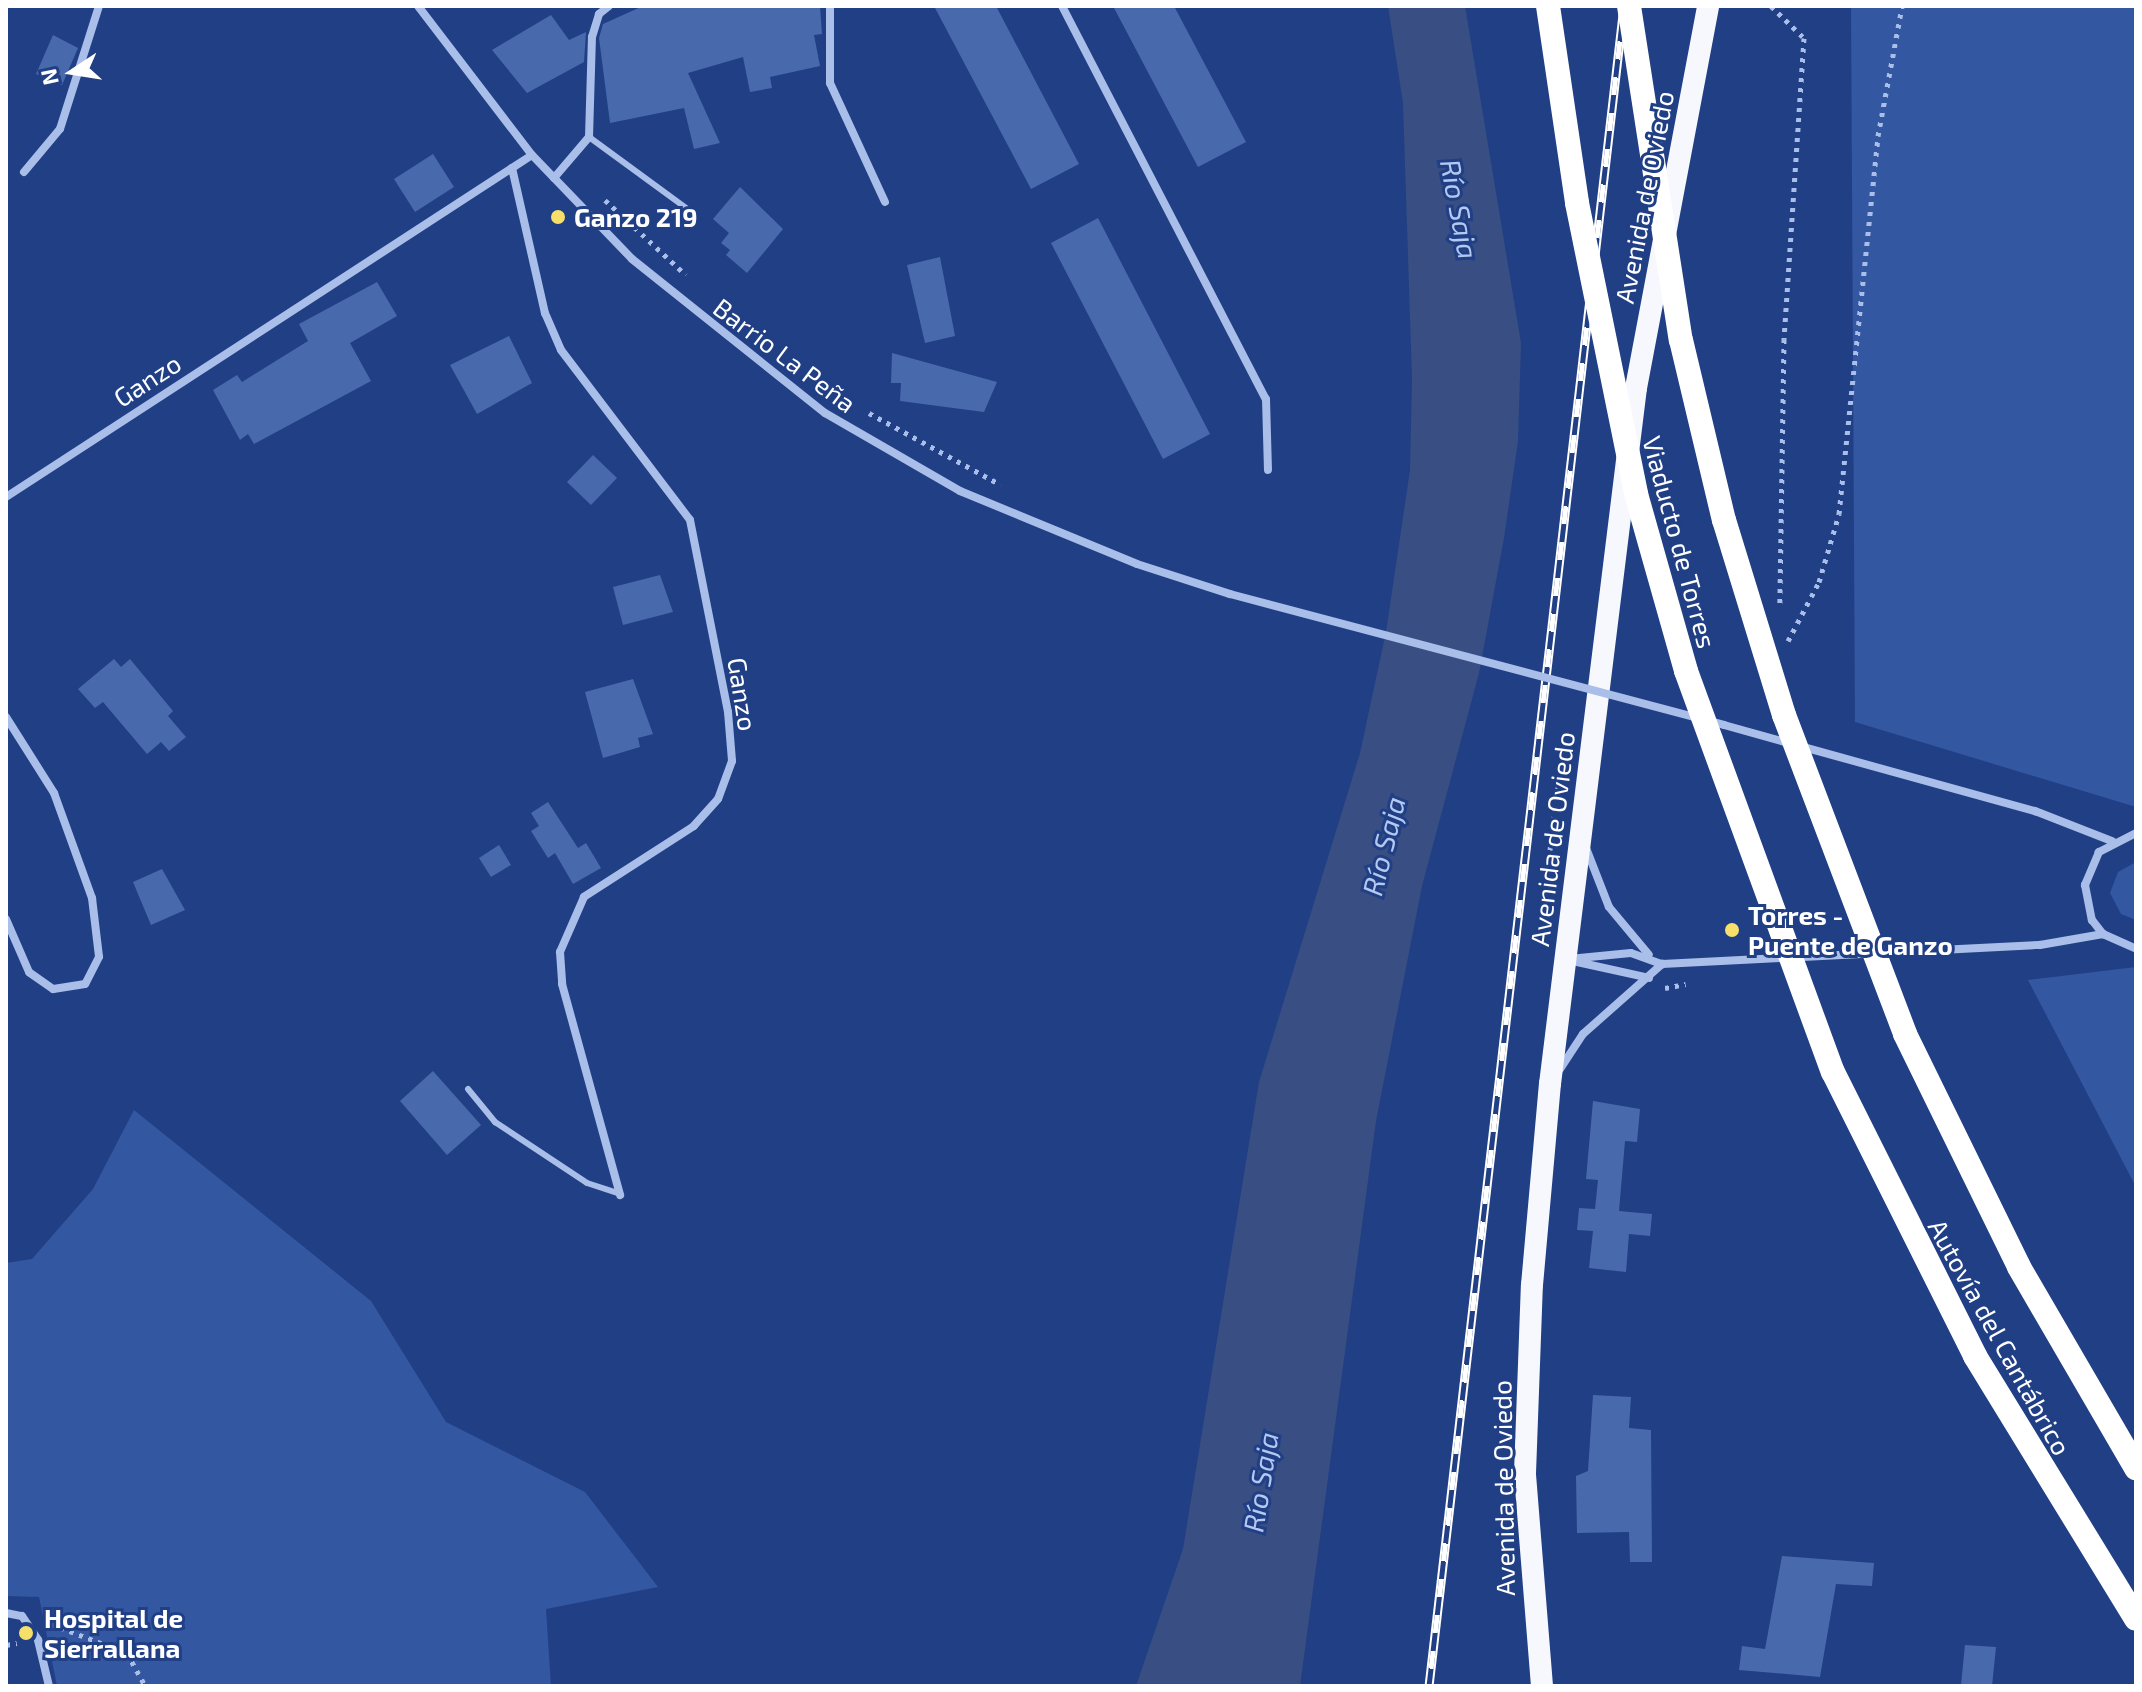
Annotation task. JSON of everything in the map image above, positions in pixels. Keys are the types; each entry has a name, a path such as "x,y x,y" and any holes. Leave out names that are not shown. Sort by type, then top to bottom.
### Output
{"highway":[{"name":"Viaducto de Torres","path":"1548,6 1577,203 1636,494 1705,728 1833,1072"},
{"name":"Viaducto de Torres","path":"1629,6 1681,340 1724,520 1790,730 1905,1034"},
{"name":"Avenida de Oviedo","path":"1542,1686 1525,1473 1532,1285 1550,1084 1636,388 1708,6"},
{"name":"Autovía del Cantábrico","path":"1905,1034 2019,1267 2136,1468"},
{"name":"Autovía del Cantábrico","path":"1833,1072 1975,1356 2136,1619"}],"street":[{"path":"24,172 60,129 99,6"},
{"name":"Barrio La Peña","path":"418,6 532,155 632,259 825,413 885,451 1021,517 1230,594 2035,811 2112,841"},
{"path":"554,178 589,137 592,37 599,14 609,6"},
{"path":"830,6 830,83 885,202"},
{"path":"1062,6 1266,399 1268,470"},
{"name":"Ganzo","path":"6,497 532,155"},
{"name":"Ganzo","path":"512,168 545,313 561,350 690,520 728,712 732,761 718,799 694,826 584,897 560,952 562,984 620,1195"},
{"path":"6,717 54,793 92,898 99,957 85,984 53,989 29,972 6,919"},
{"path":"1580,831 1609,907 1650,956 1662,964 2040,945 2103,934"},
{"path":"2136,833 2112,841 2094,860 2085,885 2092,920 2103,934 2136,949"},
{"path":"1565,959 1650,956"},
{"path":"1565,959 1649,978"},
{"path":"1550,1084 1583,1034 1662,964"},
{"path":"6,1613 22,1616 38,1640 49,1686"}],"lane":[{"path":"589,137 693,213"},
{"path":"468,1089 495,1122 587,1183 620,1195"}],"path":[{"path":"1771,6 1804,38 1784,339 1780,624"},
{"path":"1782,636 1783,648 1819,582 1839,514 1878,136 1902,6"},
{"path":"601,196 690,278"},
{"path":"811,374 849,402"},
{"path":"863,410 1016,493"},
{"path":"22,1616 127,1653 145,1686"}],"shaded area":[{"path":"1851,6 2136,6 2136,807 1855,722"},
{"path":"2136,862 2136,920 2121,914 2110,893 2118,872"},
{"path":"2136,967 2136,1187 2028,980"},
{"path":"134,1110 371,1301 446,1422 585,1492 658,1587 546,1609 551,1686 57,1686 39,1597 6,1596 6,1263 32,1259 93,1189"}],"water":[{"name":"Río Saja","path":"1388,6 1465,6 1521,343 1518,441 1504,538 1479,673 1422,886 1376,1121 1300,1686 1136,1686 1183,1549 1259,1082 1360,753 1386,632 1410,470 1412,379 1403,103"}],"building":[{"path":"643,6 820,6 822,34 814,35 820,66 770,77 772,88 750,92 743,57 688,73 720,143 694,149 684,108 610,123 599,38 603,24"},
{"path":"934,6 996,6 1079,164 1031,189"},
{"path":"1113,6 1174,6 1246,142 1198,167"},
{"path":"551,15 569,40 586,32 584,62 527,93 492,50"},
{"path":"53,35 78,48 62,85 36,74"},
{"path":"433,154 454,187 415,212 394,179"},
{"path":"740,187 783,229 747,273 726,255 730,250 721,243 729,233 713,219"},
{"path":"1098,218 1210,434 1163,459 1051,243"},
{"path":"940,257 955,336 925,343 907,265"},
{"path":"377,282 397,316 350,343 371,381 254,444 248,434 240,440 213,390 237,375 242,382 308,341 299,324"},
{"path":"509,336 532,383 477,414 450,365"},
{"path":"892,353 997,382 984,412 900,401 901,383 891,383"},
{"path":"593,455 617,478 591,505 567,482"},
{"path":"660,575 673,612 623,625 613,587"},
{"path":"114,659 121,667 130,659 173,711 168,716 186,737 169,751 161,742 147,754 103,702 95,708 78,689"},
{"path":"633,679 653,734 638,738 640,747 603,758 585,692"},
{"path":"548,802 578,848 586,843 601,868 573,884 555,853 548,858 531,831 539,826 531,813"},
{"path":"499,845 511,865 491,877 479,858"},
{"path":"162,869 185,910 151,925 133,882"},
{"path":"433,1071 481,1125 447,1155 400,1101"},
{"path":"1593,1101 1640,1109 1637,1142 1625,1141 1619,1211 1652,1214 1650,1236 1629,1234 1626,1272 1589,1268 1593,1231 1577,1230 1579,1208 1595,1209 1598,1180 1586,1179"},
{"path":"1593,1395 1631,1397 1629,1428 1651,1430 1652,1562 1630,1562 1629,1532 1577,1533 1576,1476 1588,1471"},
{"path":"1782,1556 1874,1563 1872,1586 1836,1584 1820,1677 1739,1670 1742,1646 1765,1649"},
{"path":"1965,1645 1996,1647 1992,1686 1961,1685"}],"railway":[{"path":"1429,1686 1624,6"}],"place":[{"name":"Ganzo 219","path":"558,217"},
{"name":"Torres - Puente de Ganzo","path":"1732,930"},
{"name":"Hospital de Sierrallana","path":"26,1633"}]}
